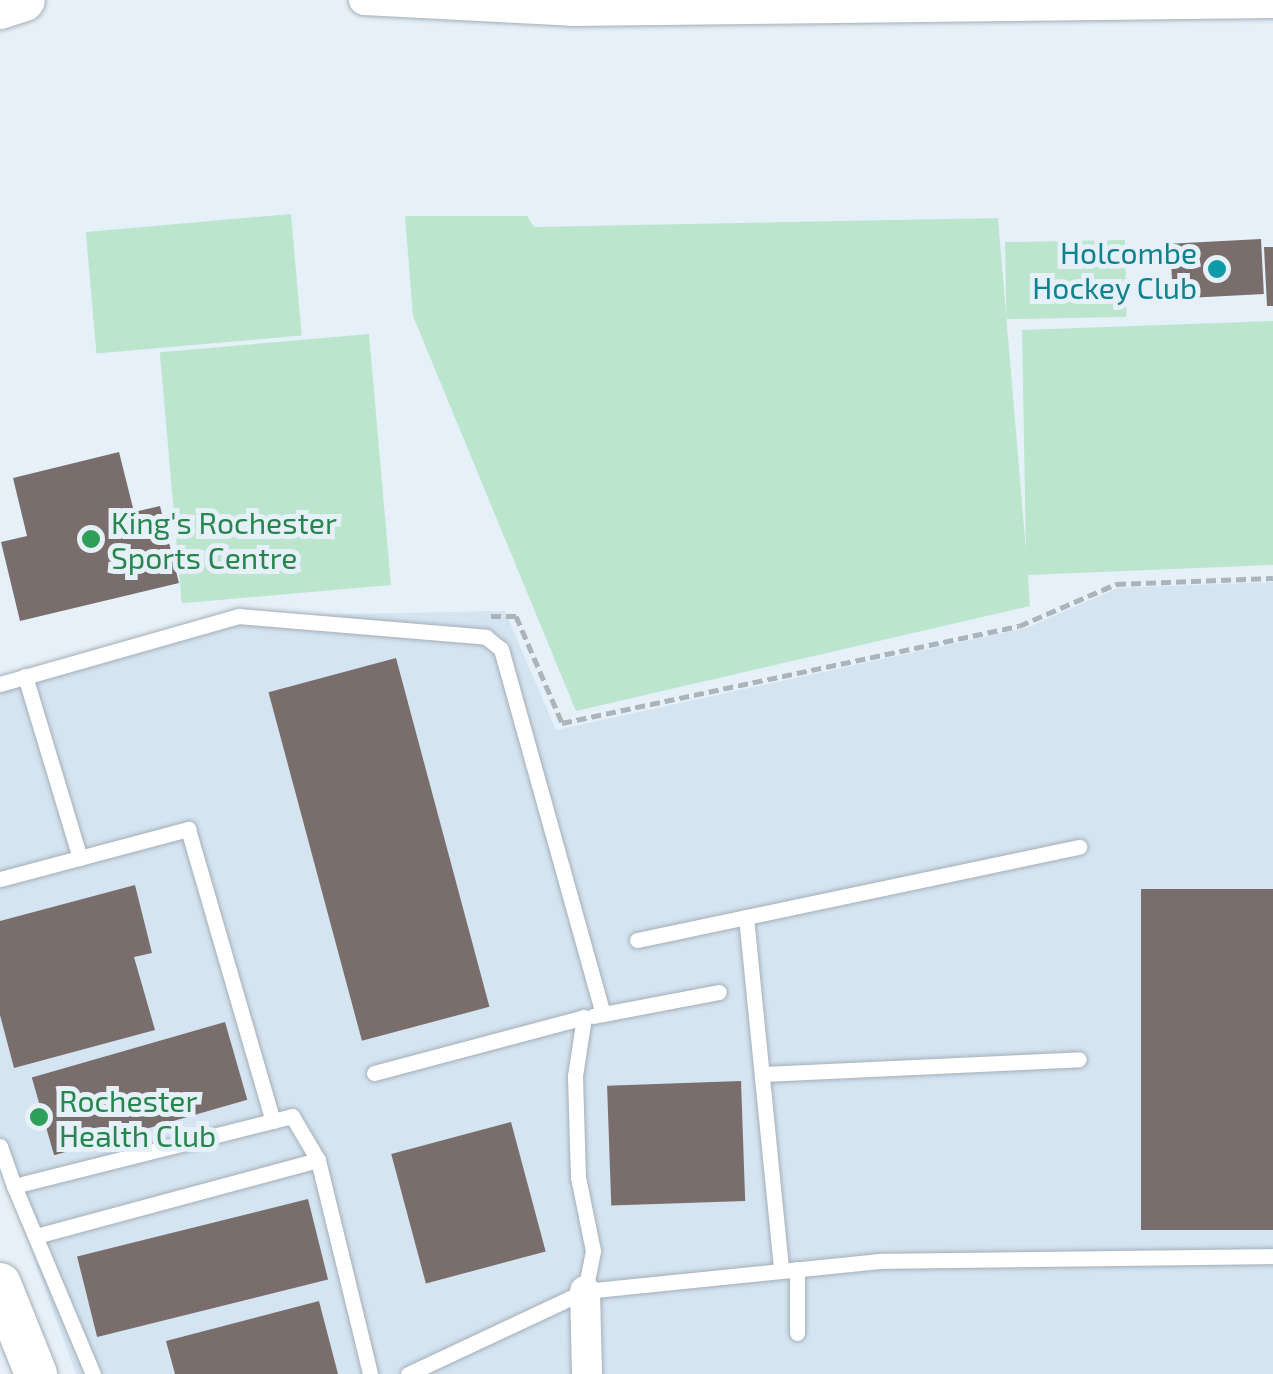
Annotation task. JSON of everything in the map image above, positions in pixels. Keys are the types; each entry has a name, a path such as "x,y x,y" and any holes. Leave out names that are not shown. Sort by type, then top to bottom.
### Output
{"main road":[{"path":"0,8 24,0"},
{"path":"0,1284 36,1374"}],"street":[{"path":"364,0 572,11 1273,3"},
{"path":"585,1291 586,1374"}],"lane":[{"path":"0,684 238,616 486,637 501,649 603,1014"},
{"path":"26,676 80,858"},
{"path":"0,880 188,829 273,1121"},
{"path":"638,940 1079,847"},
{"path":"746,917 797,1333"},
{"path":"374,1073 584,1017 720,992"},
{"path":"584,1017 575,1076 578,1177 593,1250 585,1291"},
{"path":"766,1074 1079,1059"},
{"path":"14,1186 292,1116 318,1160 370,1374"},
{"path":"0,1146 93,1374"},
{"path":"36,1236 318,1160"},
{"path":"408,1374 585,1291 789,1268 1095,1254 1273,1256"}],"path":[{"path":"476,616 516,616 562,723 1019,626 1116,584 1273,578"}],"shaded area":[{"path":"1273,582 1273,1374 76,1374 0,1166 0,683 238,616 505,611 556,730 1026,628 1118,588"}],"green space":[{"path":"291,214 302,336 96,353 86,232"},
{"path":"405,216 527,216 534,227 998,218 1026,551 1022,330 1273,321 1273,565 1028,575 1030,606 576,711 413,316"},
{"path":"1125,240 1126,317 1006,319 1005,242"},
{"path":"369,334 391,585 182,603 160,352"}],"building":[{"name":"Holcombe Hockey Club","path":"1261,239 1264,294 1173,299 1170,244"},
{"path":"1264,247 1273,247 1273,306 1267,306"},
{"name":"King's Rochester Sports Centre","path":"119,452 134,512 160,506 179,583 20,621 1,542 27,536 13,478"},
{"path":"396,658 489,1007 362,1041 268,692"},
{"path":"135,885 152,953 134,957 155,1030 14,1068 0,1015 0,921"},
{"path":"1141,889 1273,889 1273,1230 1141,1230"},
{"path":"225,1022 247,1100 54,1155 32,1077"},
{"path":"741,1081 745,1201 611,1206 607,1086"},
{"path":"511,1122 546,1251 426,1284 391,1154"},
{"path":"308,1199 328,1280 97,1337 77,1257"},
{"path":"319,1301 338,1374 175,1374 166,1341"}],"place":[{"name":"Holcombe Hockey Club","path":"1217,269"},
{"name":"King's Rochester Sports Centre","path":"91,539"},
{"name":"Rochester Health Club","path":"39,1117"}]}
